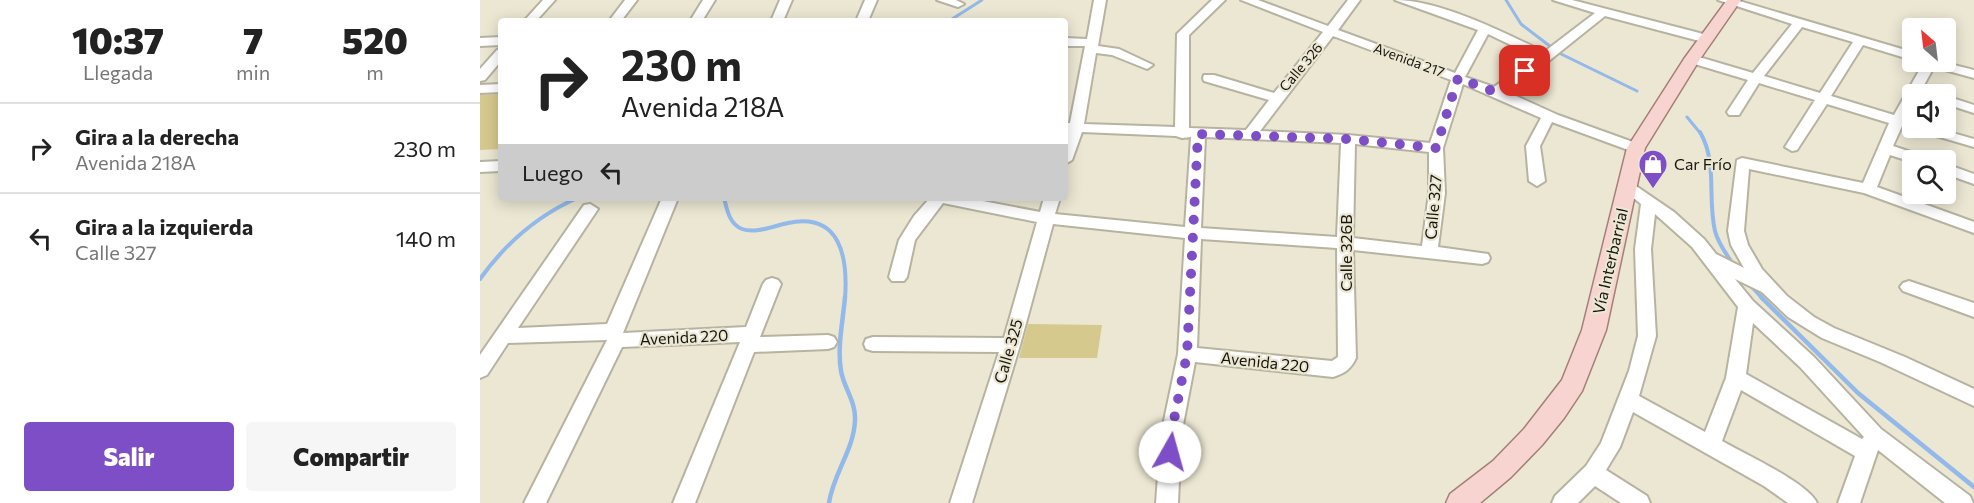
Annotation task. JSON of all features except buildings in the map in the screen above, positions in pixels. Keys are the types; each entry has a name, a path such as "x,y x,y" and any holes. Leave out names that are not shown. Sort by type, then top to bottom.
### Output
{"main road":[{"name":"Vía Interbarrial","path":"1460,503 1502,469 1533,438 1573,384 1594,330 1636,148 1730,1"}],"street":[{"path":"533,18 549,0"},
{"path":"617,18 631,0"},
{"path":"698,18 709,0"},
{"path":"778,18 786,0"},
{"path":"862,18 871,0"},
{"path":"943,0 958,4"},
{"path":"1068,144 1100,0"},
{"path":"1167,503 1171,435 1187,354 1193,233 1190,134 1181,74 1183,34 1219,0"},
{"name":"Avenida 217","path":"1247,0 1495,92 1549,116 1636,148"},
{"name":"Calle 326","path":"1250,135 1275,98 1332,31 1354,0"},
{"path":"1401,0 1485,28 1547,56"},
{"path":"1559,0 1707,39"},
{"path":"1730,1 1902,53"},
{"path":"1495,92 1547,56 1603,12"},
{"path":"1734,111 1755,79 1792,34 1798,23"},
{"name":"Calle 327","path":"1429,251 1437,194 1436,148 1458,78 1485,28"},
{"path":"480,42 498,41"},
{"path":"1792,147 1860,41"},
{"path":"1068,42 1115,52 1147,64"},
{"path":"480,77 498,56"},
{"path":"1692,60 1902,122"},
{"path":"1956,69 1974,74"},
{"path":"1209,78 1275,98"},
{"path":"480,89 498,88"},
{"path":"1956,103 1974,109"},
{"path":"1868,189 1884,148 1902,115"},
{"path":"1537,181 1533,146 1549,116"},
{"path":"1071,128 1348,139 1436,148"},
{"path":"1956,138 1974,143"},
{"name":"Calle 326B","path":"1342,365 1347,358 1345,243 1348,139"},
{"path":"1884,148 1902,154"},
{"path":"1974,228 1868,189 1742,163 1737,242 1753,270 1771,290 1820,329 1974,399"},
{"path":"480,167 498,166"},
{"path":"1956,173 1974,179"},
{"path":"1628,187 1683,229 1709,257 1747,306 1807,362 1871,443"},
{"path":"535,503 614,336 669,201"},
{"path":"898,277 907,240 920,220 937,201"},
{"path":"956,201 1045,218 1193,233 1345,243 1482,258"},
{"name":"Calle 325","path":"961,503 1011,345 1051,201"},
{"path":"1563,503 1593,474 1610,447 1629,400 1647,336 1643,249 1649,202"},
{"path":"480,370 590,209"},
{"path":"1709,257 1771,290"},
{"path":"684,503 772,284"},
{"path":"1909,287 1974,310"},
{"path":"1711,444 1736,378 1747,306"},
{"name":"Avenida 220","path":"503,336 614,336 828,342"},
{"path":"873,344 1011,345"},
{"name":"Avenida 220","path":"1187,354 1333,369 1342,365"},
{"path":"1736,378 1871,443 1962,503"},
{"path":"1629,400 1772,479 1806,503"},
{"path":"1849,503 1871,443"},
{"path":"1593,474 1639,503"}],"shaded area":[{"path":"498,94 498,149 480,150 480,95"},
{"path":"1028,324 1102,325 1097,358 1019,358"}],"waterway":[{"path":"954,18 982,0"},
{"path":"1506,0 1521,24 1559,53 1637,91"},
{"path":"1687,117 1701,134"},
{"path":"1701,134 1711,168 1715,231 1720,244 1733,264"},
{"path":"480,279 500,254 523,232 548,213 571,201"},
{"path":"725,201 731,220 742,229 759,230 806,221 820,224 830,231 838,241 842,254 845,268 845,299"},
{"path":"1752,287 1763,299"},
{"path":"829,503 831,492 851,442 855,420 854,407 840,362 845,297"},
{"path":"1763,299 1858,393 1974,487"}],"place":[{"name":"Car Frío","path":"1653,190"}],"route":[{"path":"1170,452 1171,435 1187,354 1198,134 1348,139 1436,148 1458,78 1495,92 1525,71"}]}
